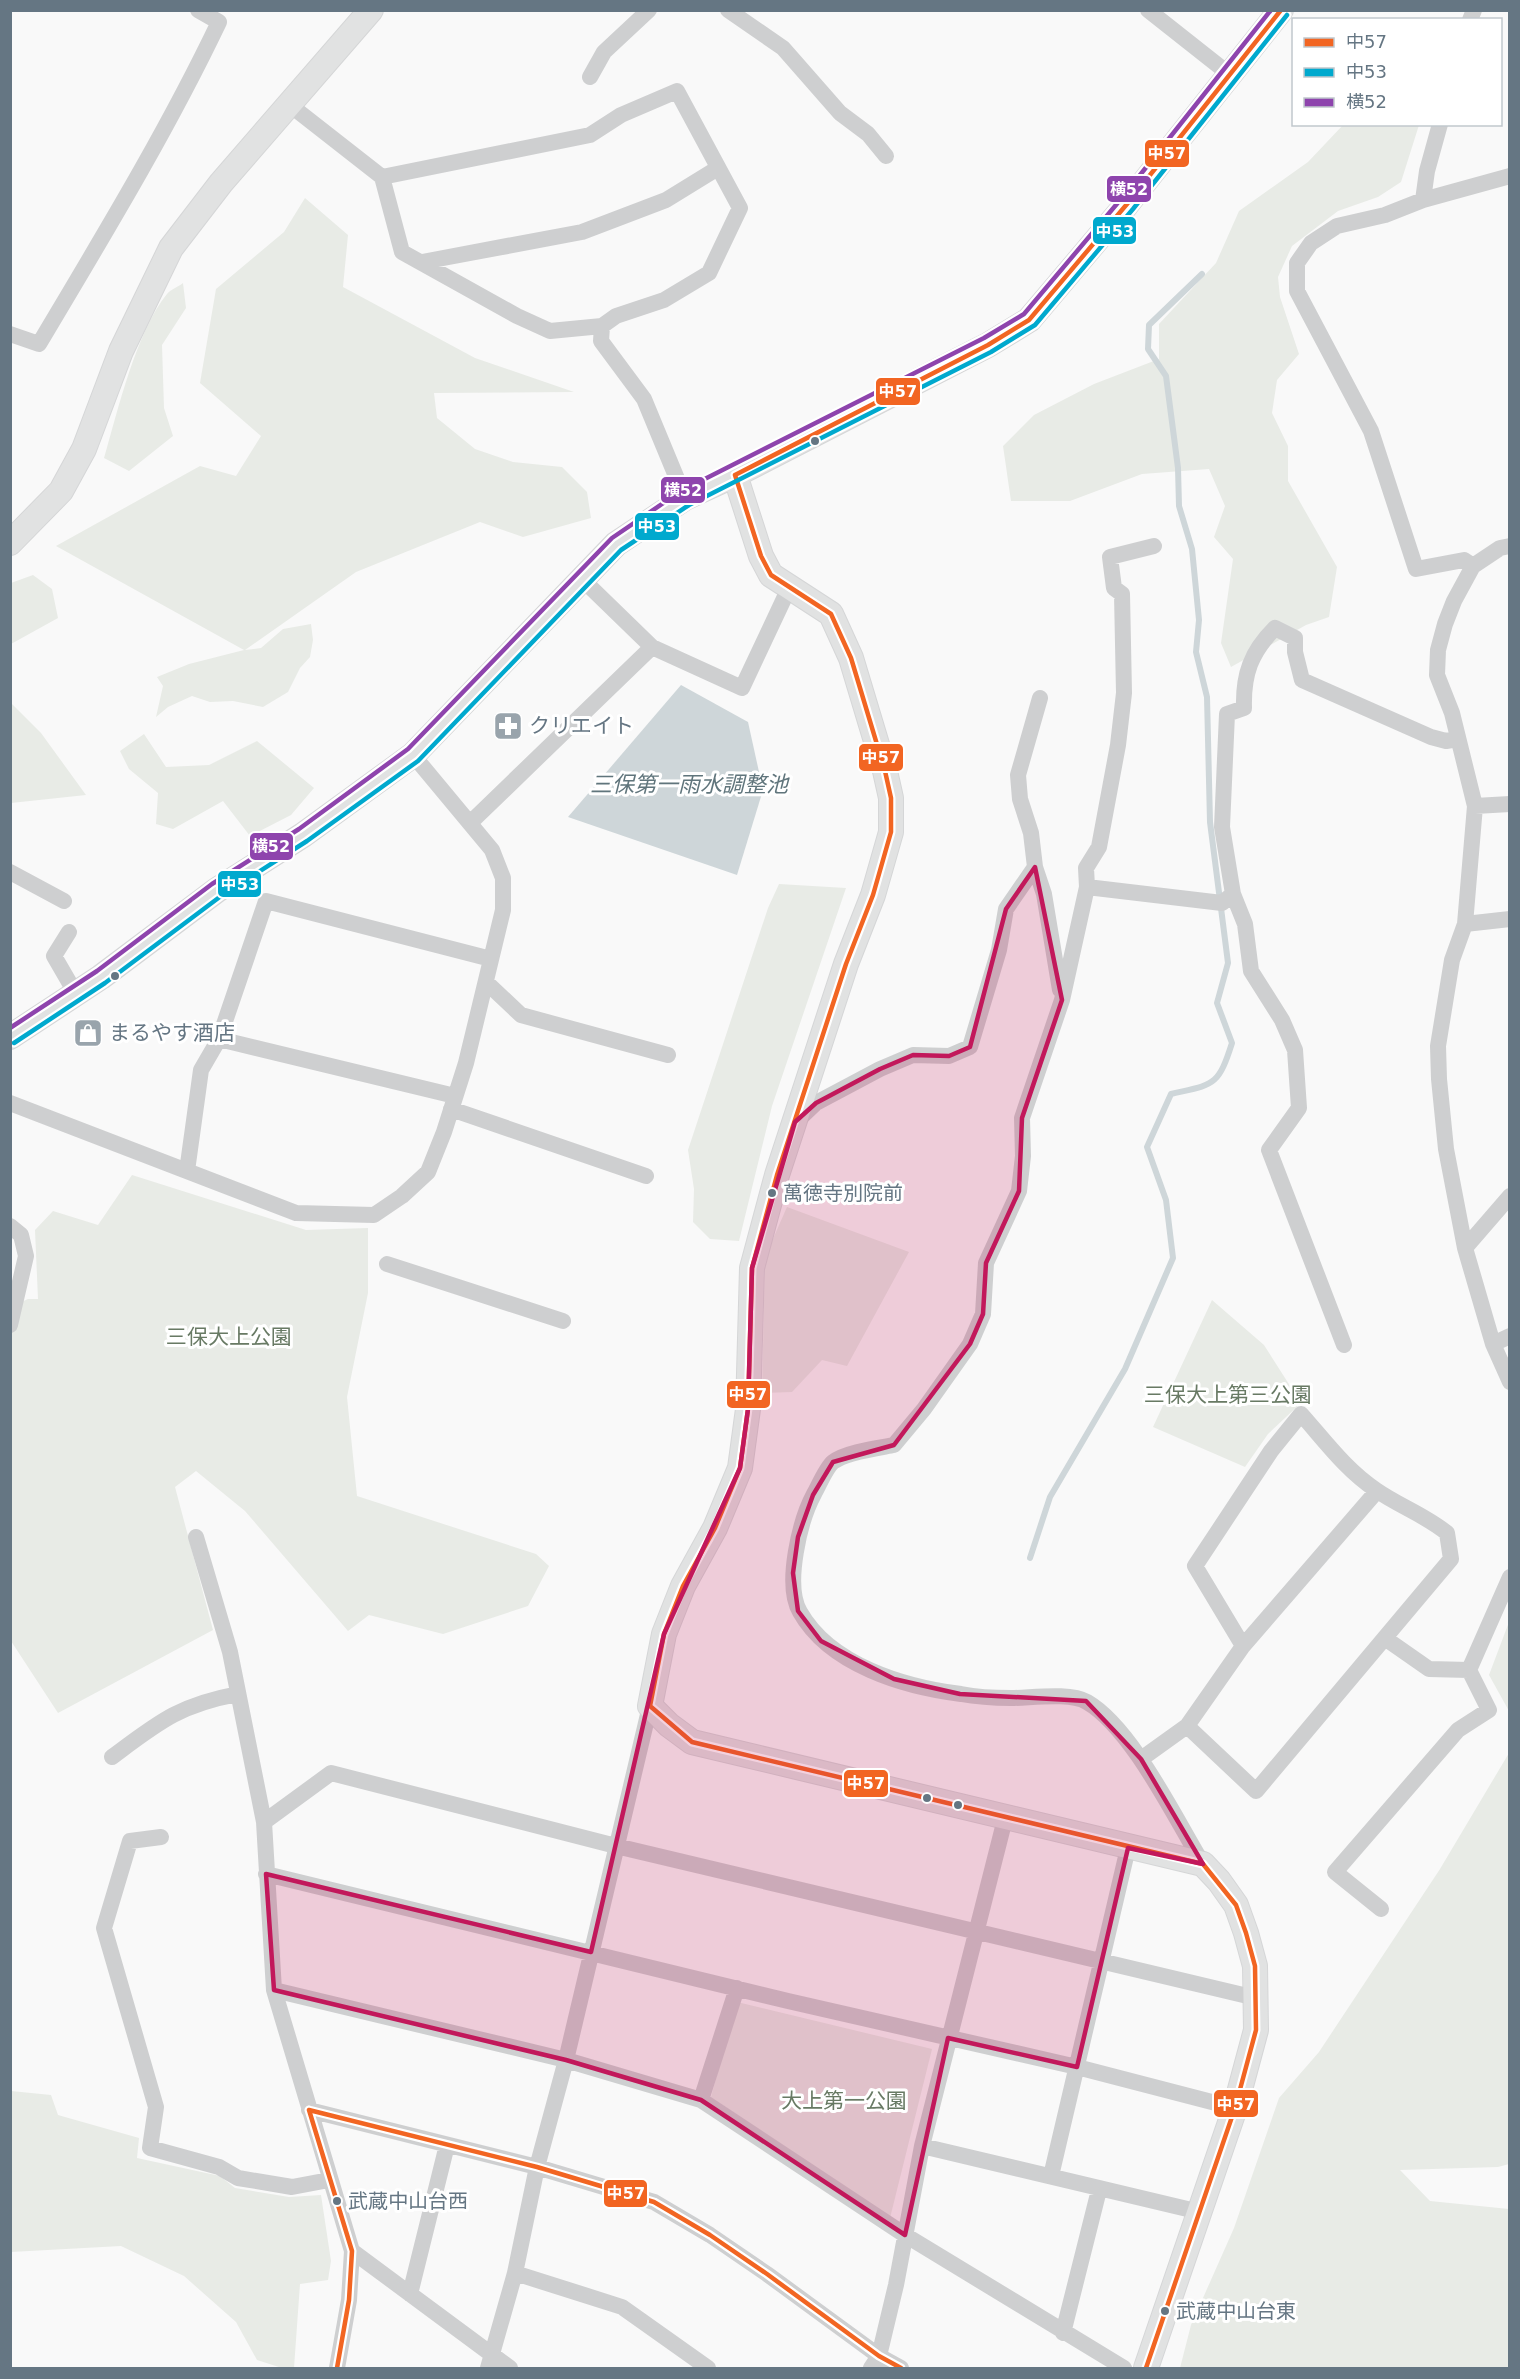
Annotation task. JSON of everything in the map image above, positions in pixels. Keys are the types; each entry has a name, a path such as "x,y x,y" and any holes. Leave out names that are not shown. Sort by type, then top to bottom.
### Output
{"street":[{"path":"10,334 39,344 107,230 185,93 219,22 198,10"},
{"path":"10,543 61,491 84,449 121,351 171,248 221,183 371,10"},
{"path":"590,77 604,52 650,10"},
{"path":"728,10 783,48 840,113 868,134 886,156"},
{"path":"1148,10 1229,74"},
{"path":"10,1037 76,994 217,890 303,835 413,755 616,544 685,498 735,475 988,345 1029,320 1127,204 1281,10"},
{"path":"290,105 382,177 402,252 517,316 550,331 602,326 616,316 664,300 708,273 740,208 677,91 621,115 590,135 382,177"},
{"path":"1424,200 1426,171 1439,126"},
{"path":"422,262 582,232 666,200 718,168"},
{"path":"1473,566 1464,560 1416,569 1371,431 1297,291 1296,263 1311,243 1337,226 1385,215 1424,200 1509,176"},
{"path":"602,326 602,341 644,399 685,498"},
{"path":"490,2362 515,2273 537,2167 566,2060 650,1706 664,1634 683,1586 715,1528 740,1468 748,1409 752,1268 777,1175 846,964 873,895 891,832 891,798 851,658 831,614 771,575 761,556 735,475"},
{"path":"1146,2368 1235,2108 1256,2030 1255,1966 1236,1905 1219,1881 1203,1864 1141,1759 1108,1721 1086,1701 1054,1696 1009,1698 960,1694 894,1679 857,1663 821,1641 798,1611 793,1573 798,1537 813,1495 833,1462 868,1449 894,1445 924,1409 970,1344 983,1314 986,1263 1019,1191 1023,1156 1022,1118 1062,1000 1086,887 1086,868 1099,847 1118,745 1124,693 1122,594 1114,588 1110,557 1154,546"},
{"path":"1509,546 1500,548 1473,566 1454,601 1438,650 1437,675 1458,739 1475,806 1465,924 1452,960 1438,1047 1446,1149 1465,1248 1493,1344 1509,1382"},
{"path":"582,579 652,647 742,688 789,588"},
{"path":"1344,1345 1269,1149 1299,1108 1295,1050 1282,1020 1251,971 1245,924 1233,894 1222,827 1227,714 1244,708 1243,687 1257,646 1275,628 1295,638 1295,652 1302,680 1431,737 1446,741 1458,739"},
{"path":"470,823 652,647"},
{"path":"1040,698 1018,775 1020,799 1031,833 1035,867 1044,894 1062,1000"},
{"path":"10,1103 296,1213 374,1215 402,1196 428,1172 453,1102 503,910 503,878 492,850 413,755"},
{"path":"1475,806 1509,804"},
{"path":"795,1122 816,1103 891,1064 913,1055 949,1056 970,1047 999,950 1006,909 1035,867"},
{"path":"10,873 64,901"},
{"path":"1086,887 1222,903 1233,894"},
{"path":"187,1172 201,1070 219,1039 266,901 491,959"},
{"path":"1465,924 1509,919"},
{"path":"69,932 54,956 76,994"},
{"path":"486,982 521,1015 668,1055"},
{"path":"219,1039 453,1102 646,1176"},
{"path":"1465,1248 1509,1196"},
{"path":"10,1226 21,1235 26,1256 10,1325"},
{"path":"387,1264 563,1321"},
{"path":"1493,1344 1509,1336"},
{"path":"1187,1726 1256,1791 1451,1559 1447,1533 1433,1521 1377,1491 1352,1472 1301,1414 1271,1451 1195,1566 1243,1646"},
{"path":"1141,1759 1187,1726 1243,1646 1377,1491"},
{"path":"196,1537 230,1652 264,1822 274,1990 352,2252 349,2300 337,2368"},
{"path":"1381,1909 1335,1872 1458,1730 1489,1710 1469,1670 1509,1577"},
{"path":"1386,1639 1429,1669 1469,1670"},
{"path":"112,1757 176,1711 208,1700 238,1694"},
{"path":"650,1706 669,1725 692,1742 1005,1819 1203,1864"},
{"path":"264,1822 331,1773 616,1846 1256,1998"},
{"path":"875,2362 905,2235 922,2146 1005,1819"},
{"path":"161,1837 130,1840 104,1928 156,2107 150,2148 219,2167 238,2178 292,2187 330,2180"},
{"path":"1051,2176 1128,1848"},
{"path":"266,1874 737,1988 1077,2067 1235,2108"},
{"path":"701,2100 737,1988"},
{"path":"274,1990 566,2060 701,2100 905,2235 1124,2368"},
{"path":"309,2110 537,2167 654,2202 729,2248 875,2362 901,2368"},
{"path":"410,2294 447,2145"},
{"path":"922,2146 1051,2176 1099,2190 1200,2212"},
{"path":"1063,2333 1099,2190"},
{"path":"352,2252 410,2294 490,2362 510,2368"},
{"path":"515,2273 622,2307 708,2368"}],"highlighted area":[{"path":"1035,867 1062,1000 1022,1118 1019,1191 986,1263 983,1314 970,1344 894,1445 833,1462 813,1495 798,1537 793,1573 798,1611 821,1641 894,1679 960,1694 1086,1701 1141,1759 1203,1864 1128,1848 1077,2067 948,2038 905,2235 701,2100 566,2060 274,1990 266,1874 591,1952 664,1634 740,1468 748,1409 752,1268 795,1122 816,1103 880,1069 913,1055 949,1056 970,1047 1006,909"}],"green space":[{"path":"1342,126 1419,126 1401,182 1378,197 1338,211 1292,246 1278,277 1280,297 1299,354 1277,380 1272,413 1288,446 1288,481 1337,567 1329,617 1306,625 1231,667 1221,643 1233,559 1214,537 1225,506 1209,469 1142,474 1070,501 1011,501 1003,446 1034,415 1094,384 1159,359 1159,324 1216,263 1239,211 1308,162"},
{"path":"305,198 348,235 343,287 475,358 574,392 434,393 437,418 475,449 513,462 562,467 587,492 591,518 523,537 480,522 356,572 245,650 261,648 283,629 311,624 313,640 310,657 300,668 288,692 263,707 233,701 210,702 192,696 168,707 156,717 163,686 157,677 189,664 244,650 56,546 200,466 236,476 261,436 200,383 216,289 284,232"},
{"path":"183,283 186,308 162,345 164,408 173,436 129,471 104,458 115,417 146,329 167,294"},
{"path":"33,575 52,589 58,618 11,644 11,583"},
{"path":"10,702 41,733 86,795 11,803"},
{"path":"144,734 166,767 209,765 257,741 314,788 291,815 250,836 223,801 173,829 156,824 158,793 129,769 120,751"},
{"path":"779,884 846,888 772,1106 739,1241 710,1239 693,1222 694,1189 688,1150 768,908"},
{"name":"三保大上公園","path":"132,1175 306,1230 368,1228 368,1293 347,1397 357,1496 536,1554 549,1566 528,1606 443,1634 369,1615 348,1631 245,1511 196,1471 175,1487 213,1630 58,1713 11,1641 10,1307 28,1299 38,1299 35,1230 53,1211 98,1225"},
{"path":"787,1207 909,1252 847,1366 822,1360 792,1392 762,1393 765,1257"},
{"name":"三保大上第三公園","path":"1212,1300 1264,1345 1301,1403 1268,1434 1245,1467 1153,1427"},
{"path":"1509,1622 1509,1711 1489,1675"},
{"path":"1509,1753 1509,2164 1498,2167 1400,2170 1430,2201 1509,2209 1509,2368 1180,2368 1191,2325 1234,2228 1279,2098 1319,2052 1440,1869"},
{"name":"大上第一公園","path":"737,2002 932,2049 890,2218 711,2097"},
{"path":"11,2091 51,2095 58,2115 139,2138 137,2158 220,2176 235,2188 289,2197 321,2195 331,2261 328,2280 300,2284 294,2368 282,2368 257,2360 236,2322 184,2276 121,2246 11,2252"}],"water":[{"name":"三保第一雨水調整池","path":"681,685 748,722 763,790 737,875 568,817"}],"waterway":[{"path":"1030,1558 1050,1497 1125,1369 1173,1258 1166,1200 1147,1147 1171,1094 1206,1085 1218,1076 1232,1043 1217,1003 1228,963 1210,822 1207,697 1196,652 1199,620 1192,549 1179,506 1178,468 1166,376 1148,349 1149,325 1202,274"}],"transit line":[{"name":"横52","path":"10,1028 97,971 212,884 299,829 408,749 612,538 681,491 984,338 1024,314 1121,199 1271,10"},
{"name":"中57","path":"735,475 988,345 1029,320 1127,204 1281,10"},
{"name":"中53","path":"14,1043 105,983 221,896 307,841 418,761 621,550 689,505 991,352 1035,325 1133,209 1287,15"},
{"name":"中57","path":"650,1706 664,1634 683,1586 715,1528 740,1468 748,1409 752,1268 777,1175 846,964 873,895 891,832 891,798 885,771 851,658 831,614 771,575 761,556 735,475"},
{"name":"中57","path":"650,1706 692,1742 1203,1864 1236,1905 1255,1966 1256,2030 1235,2108 1146,2368"},
{"name":"中57","path":"309,2110 537,2167 654,2202 710,2235 879,2356 901,2368"},
{"name":"中57","path":"309,2110 352,2251 349,2300 337,2368"}],"place":[{"name":"クリエイト","path":"508,726"},
{"name":"まるやす酒店","path":"88,1033"},
{"name":"萬徳寺別院前","path":"772,1193"},
{"name":"武蔵中山台西","path":"337,2201"},
{"name":"武蔵中山台東","path":"1165,2311"}]}
